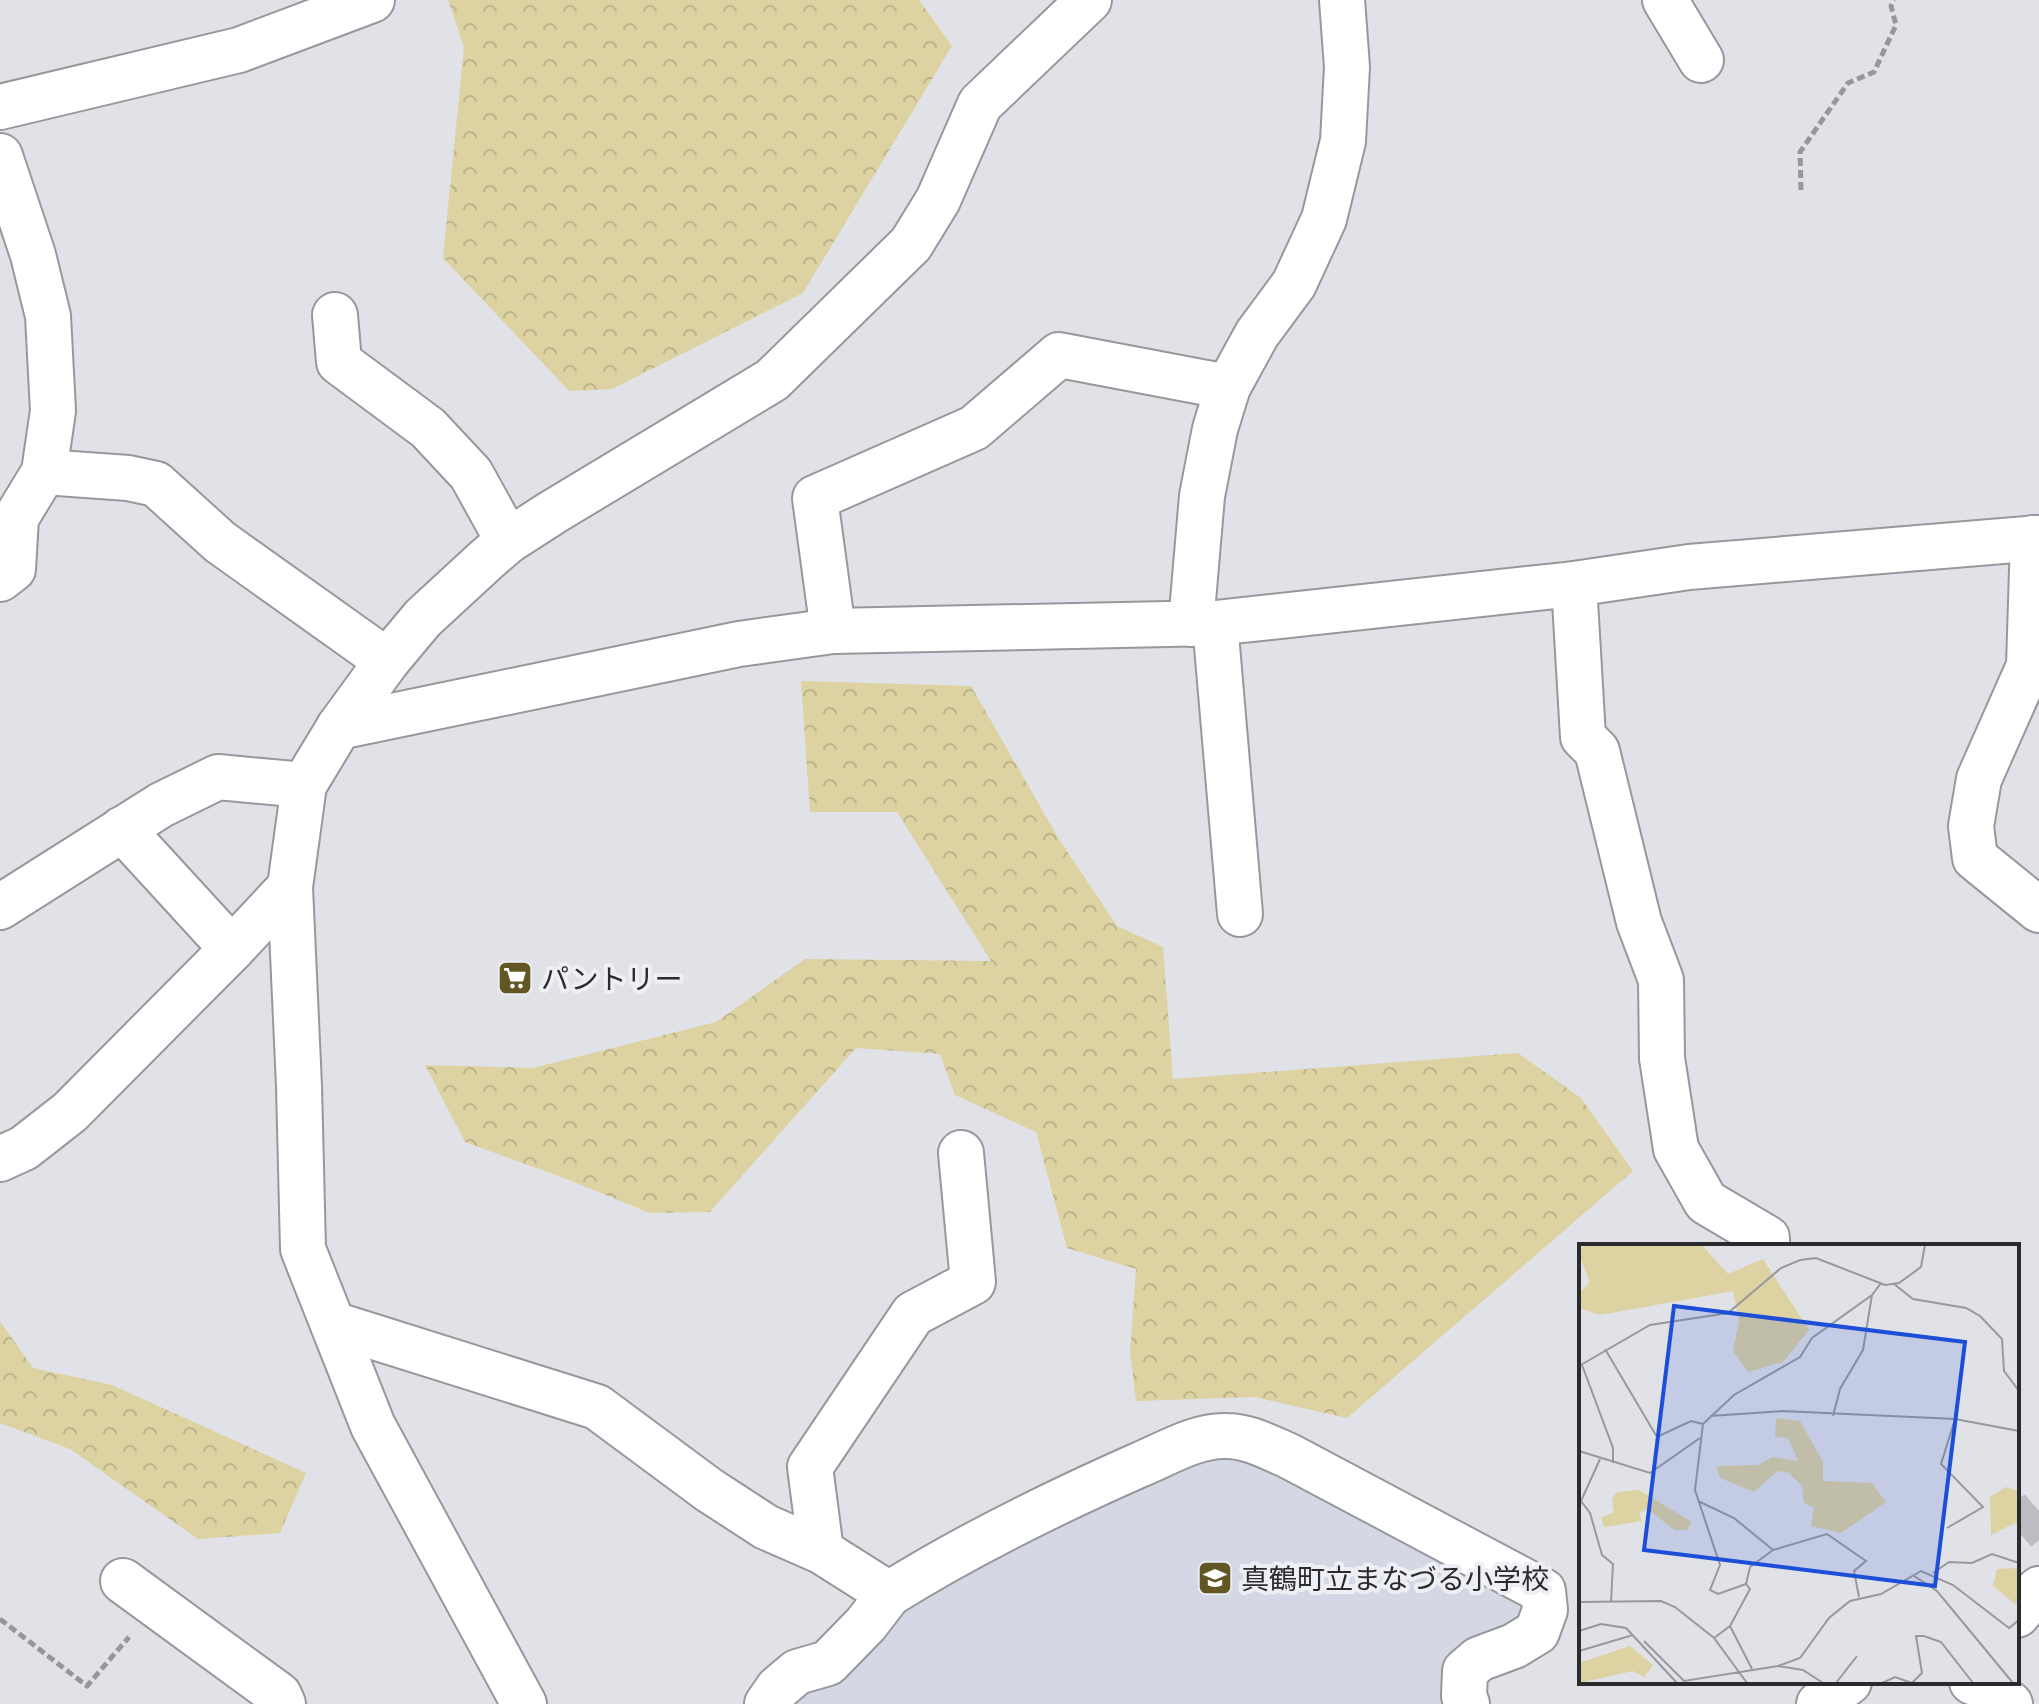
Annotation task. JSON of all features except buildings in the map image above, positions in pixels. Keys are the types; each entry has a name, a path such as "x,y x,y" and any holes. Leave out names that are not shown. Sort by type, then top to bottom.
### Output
{"street":[{"path":"0,107 239,50 372,0"},
{"path":"524,1704 373,1426 303,1249 290,887 304,785 339,727 387,661 423,618 508,541 772,380 911,244 938,200 980,104 1089,0"},
{"path":"1240,914 1203,623 1202,496 1215,429 1228,387 1257,334 1294,284 1324,219 1343,141 1347,67 1342,0"},
{"path":"1665,0 1701,60"},
{"path":"0,156 33,255 48,316 53,411 44,472 16,518 13,569 0,579"},
{"path":"335,315 339,362 428,428 471,474 508,541"},
{"path":"833,631 815,498 974,428 1059,355 1228,387"},
{"path":"44,472 128,478 156,484 220,542 387,661"},
{"path":"339,727 739,644 833,631 1203,623 1574,584 1689,567 2036,538 2029,666 1979,779 1971,826 1975,858 2039,910"},
{"path":"1574,584 1583,737 1597,751 1639,922 1661,980 1662,1058 1676,1149 1706,1202 1767,1238 1767,1244"},
{"path":"0,907 161,805 218,777 304,785"},
{"path":"122,829 232,949"},
{"path":"0,1159 24,1148 70,1112 290,887"},
{"path":"821,1551 810,1467 913,1314 973,1282 961,1153"},
{"path":"333,1324 597,1407 709,1490 766,1527 821,1551 889,1594"},
{"path":"767,1704 778,1688 797,1672 828,1663 866,1624 889,1594 944,1560 1061,1500 1193,1442 1224,1435 1250,1438 1289,1456 1543,1591 1545,1610 1537,1632 1514,1646 1479,1659 1465,1671 1464,1696 1467,1704"},
{"path":"2019,1613 2039,1589"},
{"path":"139,1593 279,1695 283,1704"},
{"path":"2019,1623 2039,1631"},
{"path":"1819,1704 1846,1684"},
{"path":"1978,1684 1989,1688 2010,1704"}],"path":[{"path":"1801,190 1800,152 1848,83 1874,72 1896,25 1891,6 1894,0"},
{"path":"0,1619 87,1686 139,1593"}],"shaded area":[{"name":"真鶴町立まなづる小学校","path":"1228,1446 1520,1599 1523,1623 1458,1704 786,1704 952,1566"}],"green space":[{"path":"448,0 919,0 952,46 803,293 612,389 569,391 443,258 464,47"},
{"path":"801,681 971,686 1060,841 1117,926 1163,947 1173,1079 1518,1053 1581,1098 1633,1171 1347,1418 1255,1397 1136,1401 1130,1352 1136,1269 1067,1248 1036,1132 955,1095 940,1054 856,1048 710,1212 650,1213 465,1142 425,1065 533,1068 716,1022 805,959 991,961 897,812 810,812"},
{"path":"0,1321 33,1368 112,1385 306,1473 280,1533 198,1539 70,1449 0,1423"}],"tunnel":[{"path":"2019,1528 2039,1511"}],"place":[{"name":"パントリー","path":"515,978"},
{"name":"真鶴町立まなづる小学校","path":"1215,1578"}]}
